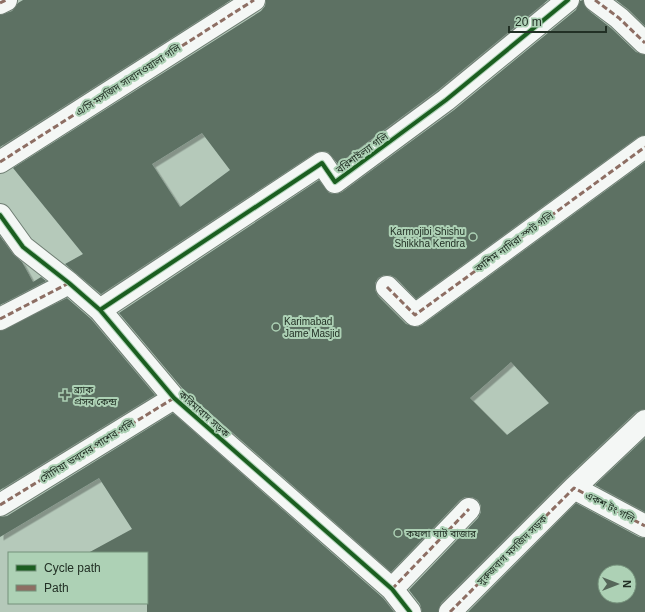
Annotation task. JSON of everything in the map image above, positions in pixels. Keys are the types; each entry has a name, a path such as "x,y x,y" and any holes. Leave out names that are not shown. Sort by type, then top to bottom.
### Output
{"street":[{"path":"0,3 6,0"},
{"name":"এ/সি মসজিদ সাবানওয়ালা গলি","path":"0,160 254,0"},
{"name":"বরিশাইল্যা গলি","path":"100,310 322,163 335,182 446,100 568,0"},
{"path":"595,0 619,18 645,43"},
{"name":"কাশিম নাদিরা স্পট গলি","path":"387,287 415,315 645,146"},
{"name":"করিমাবাদ সড়ক","path":"0,215 23,247 69,283 100,310 174,398 392,589 410,612"},
{"path":"0,319 69,283"},
{"name":"সৌদিয়া ভবনের পাশের গলি","path":"0,504 174,398"},
{"name":"সুরুজবাগ মসজিদ সড়ক","path":"450,612 574,488 645,421"},
{"name":"একশ টং গলি","path":"574,488 645,526"},
{"path":"392,589 469,509"}],"building":[{"path":"23,0 231,0 0,147 0,15 12,11 18,3"},
{"path":"266,0 548,0 438,90 338,164 328,152 322,151 315,153 101,294 65,264 83,254 13,168 261,11 265,6","holes":["202,133 230,170 180,207 152,164"]},
{"path":"583,0 588,10 611,28 636,52 645,55 645,135 638,137 416,299 396,278 390,275 384,275 378,278 375,283 375,290 378,296 406,324 417,327 422,325 645,162 645,409 636,412 565,479 441,603 438,612 422,612 420,604 409,590 478,518 481,512 481,506 478,500 472,497 465,497 460,500 391,572 183,389 119,313 319,180 329,193 336,194 342,192 454,110 576,10 580,1","holes":["511,362 549,403 507,435 470,398"]},
{"path":"616,0 645,0 645,26 628,9"},
{"path":"0,236 13,254 22,262 33,282 41,277 46,281 0,305"},
{"path":"67,298 91,319 155,395 0,490 0,331"},
{"path":"173,413 383,598 394,612 147,612 148,552 90,552 132,529 99,478 0,537 0,517 7,516"},
{"path":"645,438 645,512 595,485"},
{"path":"576,503 639,537 645,538 645,612 468,612"}],"marked path":[{"path":"0,3 6,0"},
{"path":"0,162 254,0"},
{"path":"595,0 619,18 645,43"},
{"path":"387,287 415,315 645,147"},
{"path":"0,319 69,283"},
{"path":"0,505 174,398"},
{"path":"450,612 574,488 645,526"},
{"path":"392,589 469,509"}],"cycle path":[{"path":"100,310 322,163 335,182 446,100 568,0"},
{"path":"0,215 23,247 69,283 100,310 174,398 392,589 410,612"}],"place":[{"name":"Karmojibi Shishu Shikkha Kendra","path":"473,237"},
{"name":"Karimabad Jame Masjid","path":"276,327"},
{"name":"ব্র্যাক প্রসব কেন্দ্র","path":"65,395"},
{"name":"কয়লা ঘাট বাজার","path":"398,533"}]}
